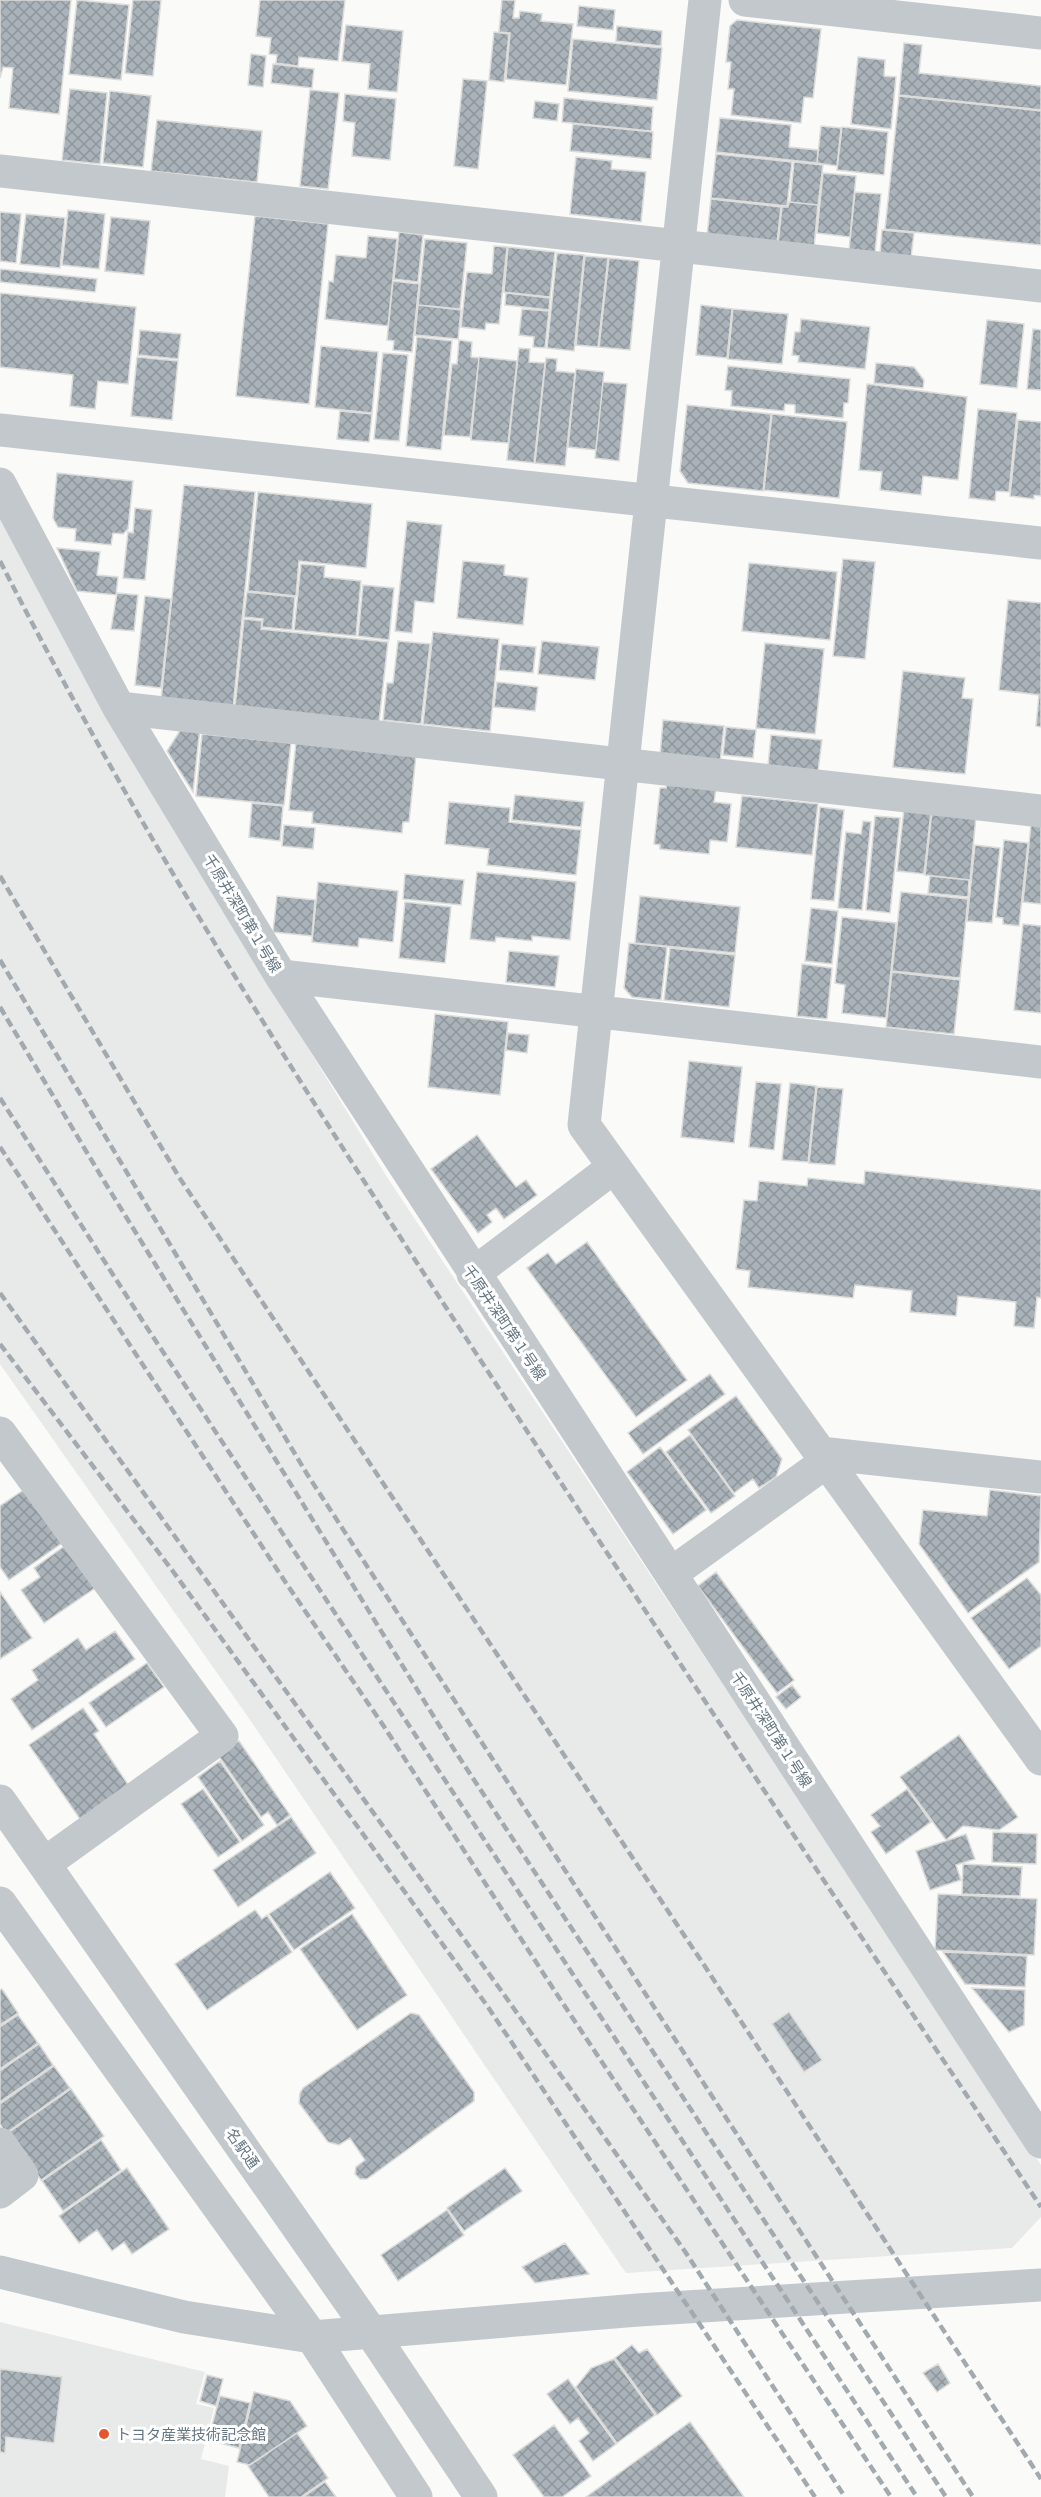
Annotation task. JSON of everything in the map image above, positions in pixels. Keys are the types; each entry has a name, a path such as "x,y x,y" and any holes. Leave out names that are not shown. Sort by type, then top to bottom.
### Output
{"street":[{"path":"705,0 584,1125 1041,1759"},
{"path":"745,0 1041,33"},
{"path":"0,171 1041,286"},
{"path":"0,430 1041,543"},
{"name":"千原井深町第１号線","path":"0,484 119,708 281,976 473,1274 672,1573 1041,2142"},
{"path":"119,708 1041,812"},
{"path":"281,976 1041,1062"},
{"path":"473,1274 614,1167"},
{"path":"0,1433 222,1736 44,1864"},
{"path":"672,1573 823,1458 1041,1477"},
{"name":"名駅通","path":"0,1801 371,2332 481,2497"},
{"path":"0,1903 312,2337 416,2497"},
{"path":"0,2144 22,2175 0,2192"},
{"path":"0,2272 184,2317 312,2337 638,2310 1041,2285"}],"shaded area":[{"path":"0,513 105,716 387,1177 1041,2165 1041,2217 1012,2248 626,2273 248,1717 0,1364"},
{"name":"トヨタ産業技術記念館","path":"0,2322 205,2372 196,2404 214,2408 201,2459 229,2466 225,2497 0,2497"}],"building":[{"path":"0,0 71,0 59,114 9,108 13,68 3,67 0,78"},
{"path":"77,0 129,5 121,80 69,74"},
{"path":"133,0 161,0 153,76 125,73"},
{"path":"260,0 345,0 338,61 299,57 298,66 276,63 277,55 269,54 271,38 256,36"},
{"path":"502,0 515,0 513,18 519,18 520,11 542,14 541,21 573,24 566,85 506,79 510,33 499,32"},
{"path":"579,6 615,10 613,30 577,26"},
{"path":"737,20 821,29 813,98 804,97 801,123 731,115 734,89 728,89 731,62 726,62 730,26"},
{"path":"346,25 403,31 397,92 368,89 370,64 342,61"},
{"path":"617,26 662,31 661,46 616,41"},
{"path":"494,32 509,34 504,82 489,80"},
{"path":"573,39 662,48 657,100 568,91"},
{"path":"904,43 922,45 919,73 1041,86 1041,110 899,95"},
{"path":"251,54 266,56 263,87 248,85"},
{"path":"858,57 885,60 884,76 896,77 891,129 851,124"},
{"path":"273,64 314,69 312,88 271,83"},
{"path":"463,79 487,81 478,169 454,166"},
{"path":"70,89 107,93 100,164 62,160"},
{"path":"310,90 339,93 328,189 300,186"},
{"path":"110,91 151,96 143,167 103,163"},
{"path":"345,94 396,99 390,160 352,156 355,123 343,121"},
{"path":"899,96 1041,111 1041,245 885,229"},
{"path":"564,98 653,107 651,131 562,122"},
{"path":"535,101 559,104 557,121 533,118"},
{"path":"720,118 791,125 789,147 818,150 817,163 716,152"},
{"path":"157,120 262,131 257,182 151,171"},
{"path":"573,124 653,132 651,159 570,151"},
{"path":"821,126 841,128 837,166 817,163"},
{"path":"842,127 888,132 884,175 837,170"},
{"path":"716,154 792,162 787,206 711,198"},
{"path":"576,157 612,161 611,169 646,172 641,222 570,214"},
{"path":"794,162 823,165 818,205 790,202"},
{"path":"823,173 856,176 850,237 817,233"},
{"path":"855,192 881,194 875,253 849,250"},
{"path":"711,199 781,207 777,243 707,236"},
{"path":"789,202 818,205 814,248 778,244 782,207 788,207"},
{"path":"68,210 105,214 99,269 62,265"},
{"path":"0,212 21,214 16,263 0,261"},
{"path":"26,214 65,218 60,268 20,264"},
{"path":"255,216 328,224 309,404 236,396"},
{"path":"111,217 150,221 144,275 105,271"},
{"path":"882,230 914,233 911,257 880,254"},
{"path":"399,232 423,235 418,282 394,279"},
{"path":"368,236 397,239 388,326 325,319 329,281 333,282 336,255 366,258"},
{"path":"425,239 467,243 460,309 418,305"},
{"path":"494,246 507,247 499,324 486,323 485,330 461,327 467,272 492,274"},
{"path":"508,247 555,252 550,297 504,292"},
{"path":"557,253 584,255 574,351 547,348"},
{"path":"585,256 608,258 598,347 576,345"},
{"path":"609,258 639,261 630,350 599,347"},
{"path":"0,269 97,279 95,292 0,282"},
{"path":"393,281 419,284 412,352 393,350 394,341 387,340"},
{"path":"0,293 136,307 128,384 98,381 95,409 70,406 73,375 0,367"},
{"path":"506,293 550,298 549,310 505,305"},
{"path":"418,305 461,310 458,339 415,335"},
{"path":"701,305 732,309 727,358 696,355"},
{"path":"522,309 549,311 545,348 533,347 534,337 519,335"},
{"path":"733,309 788,314 782,364 728,359"},
{"path":"801,319 870,327 865,369 798,362 799,356 792,355 795,332 800,332"},
{"path":"987,320 1024,324 1017,388 980,384"},
{"path":"1033,329 1041,330 1041,390 1027,389"},
{"path":"140,330 181,334 178,359 138,355"},
{"path":"417,337 452,341 441,450 406,446"},
{"path":"459,340 472,342 471,357 479,358 470,437 444,435 452,364 457,364"},
{"path":"321,346 378,352 372,413 315,407"},
{"path":"519,348 530,349 529,362 545,363 534,463 507,460"},
{"path":"383,353 408,355 399,441 374,439"},
{"path":"137,357 178,361 172,420 131,416"},
{"path":"479,357 517,361 508,443 471,440"},
{"path":"546,358 557,359 556,371 575,373 565,466 535,463"},
{"path":"876,363 914,367 924,380 923,388 874,383"},
{"path":"728,366 850,379 848,403 844,403 843,418 795,413 795,405 785,404 784,411 731,406 732,391 725,390"},
{"path":"576,369 604,372 596,450 568,447"},
{"path":"603,382 627,384 619,461 595,458"},
{"path":"867,384 967,397 958,480 923,476 921,495 880,490 882,472 859,470"},
{"path":"687,405 771,414 763,491 688,483 680,471"},
{"path":"978,409 1017,413 1009,492 996,491 995,501 969,498"},
{"path":"340,411 372,414 369,442 337,439"},
{"path":"772,414 847,422 839,498 764,490"},
{"path":"1018,420 1041,422 1041,496 1034,495 1034,499 1010,496"},
{"path":"57,473 133,481 128,529 123,534 113,533 111,545 75,541 76,529 58,527 53,518"},
{"path":"184,485 255,492 233,708 161,700"},
{"path":"258,492 372,504 366,568 299,561 296,596 248,591"},
{"path":"135,508 152,510 145,580 123,578 128,532 133,533"},
{"path":"407,521 442,525 434,603 415,601 412,633 395,631"},
{"path":"57,548 100,552 97,575 118,577 116,595 77,591"},
{"path":"843,559 875,562 865,659 833,656"},
{"path":"463,561 505,565 504,575 528,578 523,625 457,618"},
{"path":"749,563 837,572 830,640 742,631"},
{"path":"301,564 325,566 324,577 361,581 356,636 294,630"},
{"path":"363,585 394,588 389,640 358,636"},
{"path":"247,592 295,597 292,630 262,627 263,619 244,617"},
{"path":"117,593 138,595 134,631 111,629"},
{"path":"145,596 171,599 161,688 135,685"},
{"path":"1008,600 1041,603 1041,727 1036,726 1039,695 999,690"},
{"path":"244,619 262,621 261,629 388,642 379,722 235,707"},
{"path":"433,632 499,639 490,731 423,724"},
{"path":"398,641 430,644 421,724 383,720 387,683 393,683"},
{"path":"542,641 599,647 595,680 538,674"},
{"path":"765,643 824,649 815,734 756,728"},
{"path":"502,644 536,647 533,673 499,670"},
{"path":"903,671 965,678 962,698 973,699 965,774 893,767"},
{"path":"497,682 538,687 535,711 494,707"},
{"path":"663,720 724,726 720,763 660,756"},
{"path":"183,726 200,728 193,792 167,751"},
{"path":"726,727 756,730 753,758 723,755"},
{"path":"202,734 291,743 284,805 196,796"},
{"path":"771,735 822,740 818,771 768,766"},
{"path":"296,742 416,755 409,822 403,822 402,833 312,823 313,812 289,810"},
{"path":"667,784 716,789 714,802 731,804 727,842 710,840 709,854 660,849 660,845 654,844 660,788 666,788"},
{"path":"515,795 584,802 581,827 512,820"},
{"path":"742,796 818,804 812,855 736,847"},
{"path":"449,802 510,808 509,822 581,830 576,875 487,865 489,849 445,844"},
{"path":"252,803 283,806 280,841 249,837"},
{"path":"820,807 844,810 834,901 811,899"},
{"path":"904,809 931,812 924,874 897,871"},
{"path":"932,811 976,816 970,880 925,875"},
{"path":"875,816 900,818 890,913 866,910"},
{"path":"863,821 871,822 862,910 838,908 846,832 861,834"},
{"path":"284,825 315,828 313,849 282,846"},
{"path":"1031,825 1041,826 1041,904 1023,902"},
{"path":"1004,840 1028,843 1019,926 1003,924 1003,918 996,917"},
{"path":"975,845 1000,848 992,923 967,921"},
{"path":"477,872 576,882 570,940 532,936 532,941 496,937 495,942 470,939"},
{"path":"405,874 464,880 461,905 403,899"},
{"path":"930,876 969,880 968,897 928,893"},
{"path":"318,882 398,891 393,942 359,938 358,947 312,942"},
{"path":"901,892 968,899 960,978 892,971"},
{"path":"277,896 315,900 312,936 273,932"},
{"path":"640,896 740,907 735,953 635,943"},
{"path":"405,902 451,907 445,963 399,958"},
{"path":"811,908 838,911 832,964 805,961"},
{"path":"842,917 896,923 886,1018 842,1013 845,985 835,983"},
{"path":"1023,924 1041,926 1041,1013 1014,1010"},
{"path":"629,943 667,947 661,1000 632,997 624,988"},
{"path":"670,948 735,955 729,1007 664,1000"},
{"path":"509,951 559,956 555,987 506,982"},
{"path":"802,964 832,968 827,1019 797,1016"},
{"path":"892,972 960,980 954,1034 886,1027"},
{"path":"435,1014 508,1022 500,1095 428,1087"},
{"path":"508,1033 529,1035 527,1053 506,1050"},
{"path":"689,1061 742,1067 734,1143 681,1137"},
{"path":"756,1082 781,1084 774,1150 749,1147"},
{"path":"790,1083 816,1086 808,1162 782,1160"},
{"path":"817,1087 843,1089 835,1165 809,1163"},
{"path":"477,1135 516,1187 526,1180 537,1195 504,1219 496,1208 487,1215 492,1222 478,1233 431,1169"},
{"path":"865,1171 1041,1190 1041,1298 1037,1297 1034,1328 1014,1326 1016,1302 958,1296 956,1316 910,1312 912,1291 855,1285 853,1298 748,1287 750,1271 736,1269 744,1200 757,1201 759,1181 807,1186 808,1178 864,1184"},
{"path":"587,1242 687,1380 636,1417 527,1268 548,1253 556,1264"},
{"path":"710,1374 725,1394 643,1454 628,1433"},
{"path":"736,1396 782,1459 776,1477 759,1488 753,1479 734,1493 688,1430"},
{"path":"690,1435 735,1496 711,1513 666,1452"},
{"path":"660,1447 706,1510 673,1534 627,1472"},
{"path":"28,1487 65,1541 9,1580 0,1567 0,1506"},
{"path":"990,1490 1041,1496 1039,1562 968,1613 919,1544 923,1510 987,1516"},
{"path":"66,1545 98,1586 44,1623 21,1590 40,1577 34,1568"},
{"path":"716,1572 794,1680 777,1693 698,1586"},
{"path":"1027,1578 1041,1595 1041,1646 1009,1669 971,1618"},
{"path":"0,1592 32,1638 0,1659"},
{"path":"115,1631 135,1659 32,1730 11,1699 38,1680 32,1670 78,1638 86,1650"},
{"path":"147,1663 164,1687 106,1727 89,1703"},
{"path":"792,1685 801,1697 786,1709 776,1697"},
{"path":"83,1708 99,1731 94,1734 129,1786 80,1819 29,1745"},
{"path":"959,1735 1018,1817 999,1830 963,1826 946,1840 900,1777"},
{"path":"239,1741 290,1815 277,1825 268,1812 261,1817 218,1755"},
{"path":"220,1761 264,1825 242,1841 198,1777"},
{"path":"203,1789 240,1842 218,1857 181,1804"},
{"path":"907,1789 931,1822 886,1854 871,1832 880,1826 871,1815"},
{"path":"291,1817 316,1853 238,1907 213,1870"},
{"path":"993,1832 1037,1834 1036,1864 992,1862"},
{"path":"966,1834 975,1859 956,1865 961,1880 930,1890 916,1851"},
{"path":"963,1864 1022,1867 1020,1896 962,1894"},
{"path":"330,1872 355,1908 294,1950 269,1914"},
{"path":"938,1894 1037,1899 1034,1955 935,1950"},
{"path":"255,1910 262,1919 267,1915 292,1952 207,2010 175,1964"},
{"path":"352,1914 407,1995 357,2030 300,1949"},
{"path":"943,1952 1027,1956 1025,1987 965,1984"},
{"path":"972,1988 1025,1990 1024,2025 1009,2032"},
{"path":"2,1989 18,2013 0,2025 0,1990"},
{"path":"789,2012 822,2060 804,2072 772,2024"},
{"path":"411,2013 419,2015 474,2092 474,2101 367,2179 360,2179 355,2174 356,2167 365,2160 350,2138 339,2145 328,2142 299,2103 300,2093 303,2088"},
{"path":"18,2015 38,2043 0,2069 0,2027"},
{"path":"39,2044 53,2065 0,2102 0,2071"},
{"path":"54,2066 70,2088 6,2133 0,2124 0,2104"},
{"path":"71,2089 104,2136 41,2180 8,2133"},
{"path":"101,2140 121,2170 63,2211 42,2181"},
{"path":"127,2168 169,2229 132,2254 124,2242 112,2251 97,2230 79,2243 59,2216"},
{"path":"505,2168 522,2191 464,2231 447,2208"},
{"path":"447,2210 464,2235 398,2281 381,2255"},
{"path":"565,2243 589,2274 535,2283 522,2267"},
{"path":"632,2345 639,2353 647,2349 682,2396 657,2415 615,2358"},
{"path":"614,2359 655,2415 617,2443 576,2387 591,2368"},
{"path":"938,2364 950,2383 937,2392 923,2373"},
{"path":"0,2369 62,2377 54,2443 6,2437 5,2453 0,2452"},
{"path":"207,2375 223,2379 216,2406 200,2401"},
{"path":"568,2379 616,2444 593,2461 579,2441 589,2433 578,2418 570,2424 547,2394"},
{"path":"254,2392 290,2401 307,2426 250,2465 237,2462"},
{"path":"220,2396 250,2403 239,2448 208,2440"},
{"path":"690,2422 744,2497 586,2497"},
{"path":"554,2425 591,2476 562,2497 544,2497 513,2455"},
{"path":"297,2433 328,2478 301,2497 269,2497 248,2466"},
{"path":"325,2482 336,2497 303,2497"}],"railway":[{"path":"0,561 116,776 241,987 306,1091 572,1500 1041,2207"},
{"path":"0,876 179,1177 706,1968 1041,2479"},
{"path":"0,960 307,1474 973,2497"},
{"path":"0,1007 104,1181 455,1751 946,2497"},
{"path":"0,1098 142,1320 917,2497"},
{"path":"0,1147 286,1583 385,1728 556,1993 891,2497"},
{"path":"0,1293 505,1996 686,2253 845,2497"},
{"path":"0,1344 172,1570 488,2007 815,2497"}],"place":[{"name":"トヨタ産業技術記念館","path":"104,2434"}]}
